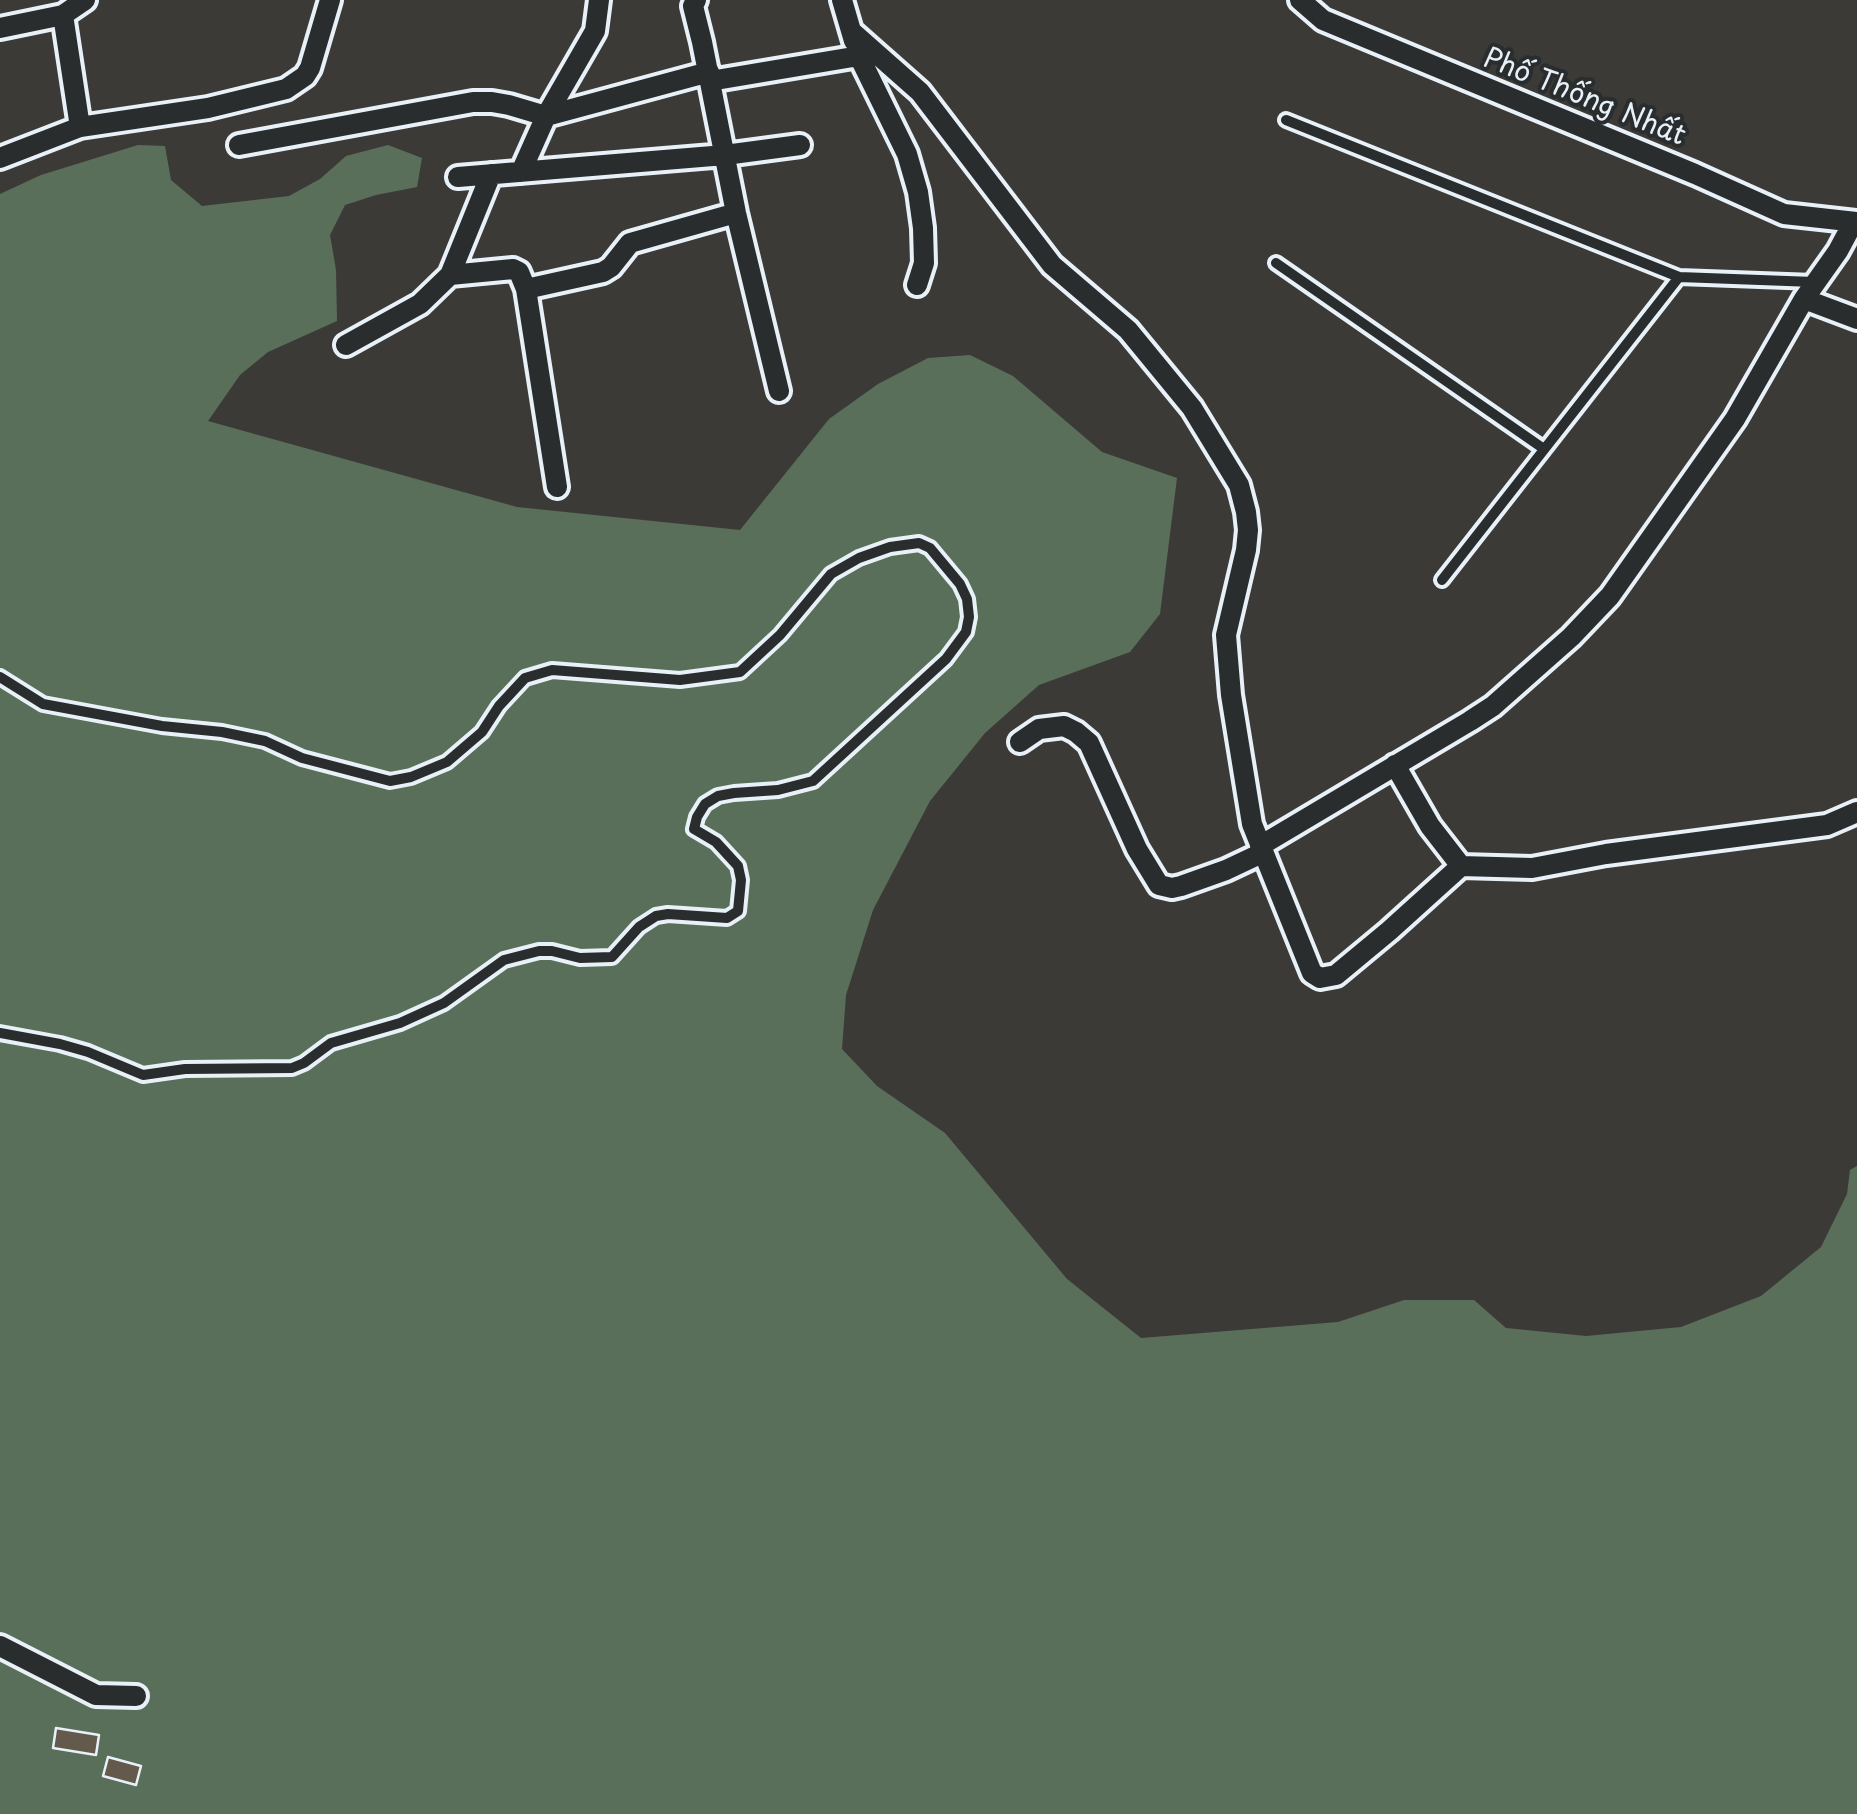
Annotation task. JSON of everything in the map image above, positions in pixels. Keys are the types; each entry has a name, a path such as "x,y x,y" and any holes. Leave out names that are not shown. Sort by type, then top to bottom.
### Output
{"street":[{"path":"0,28 63,16 85,0"},
{"path":"0,158 80,127 208,108 286,89 310,68 330,0"},
{"path":"521,172 546,116 595,30 599,0"},
{"path":"696,0 692,6 779,391"},
{"path":"842,0 859,56 907,154 918,192 924,263 917,285"},
{"name":"Phố Thống Nhất","path":"1300,0 1323,20 1784,214 1855,222"},
{"path":"63,16 80,127"},
{"path":"851,31 920,92 1052,265 1128,330 1192,408 1238,485 1248,530 1226,635 1231,695 1252,824 1312,973 1320,978 1336,975 1462,866 1532,868 1606,854 1827,825 1857,812"},
{"path":"239,145 473,102 509,105 546,116 709,76 859,56"},
{"path":"458,177 726,155 800,145"},
{"path":"459,275 491,174"},
{"path":"526,289 603,272 630,243 736,212"},
{"path":"1020,742 1038,729 1064,726 1090,743 1137,849 1158,885 1172,888 1226,870 1493,706 1572,637 1610,596 1735,419 1810,290 1855,222"},
{"path":"346,345 420,304 459,275 513,269 519,272 526,289 557,487"},
{"path":"1810,290 1857,319"},
{"path":"1395,764 1430,826 1462,866"},
{"path":"0,1646 96,1694 136,1696"}],"lane":[{"path":"1286,120 1679,278 1810,290"},
{"path":"1276,262 1544,449"},
{"path":"1442,580 1679,278"},
{"path":"0,677 43,704 251,738 302,758 390,781 447,762 482,732 525,678 552,670 680,680 740,672 780,635 830,574 890,547 919,543 930,548 960,584 969,617 966,632 946,659 813,781 778,790 718,796 704,804 694,829 716,842 738,866 741,880 738,912 728,918 656,916 639,927 612,957 580,958 539,951 504,960 444,1004 400,1023 331,1043 292,1068 186,1069 143,1075 88,1052 0,1033"}],"green space":[{"path":"138,145 165,146 171,180 202,206 289,196 320,179 346,156 388,145 422,158 417,187 345,205 330,235 336,270 337,321 268,352 240,375 208,421 517,507 740,530 829,419 878,384 928,358 970,355 1013,376 1102,452 1177,478 1160,614 1130,652 1039,685 985,733 930,801 873,910 846,995 842,1049 877,1086 945,1133 1067,1279 1141,1338 1338,1322 1404,1300 1474,1300 1506,1328 1586,1336 1681,1327 1761,1296 1821,1247 1847,1194 1850,1170 1857,1166 1857,1814 0,1814 0,194 41,175"}],"building":[{"path":"56,1728 99,1735 96,1755 53,1748"},
{"path":"108,1757 141,1766 136,1785 103,1776"}]}
